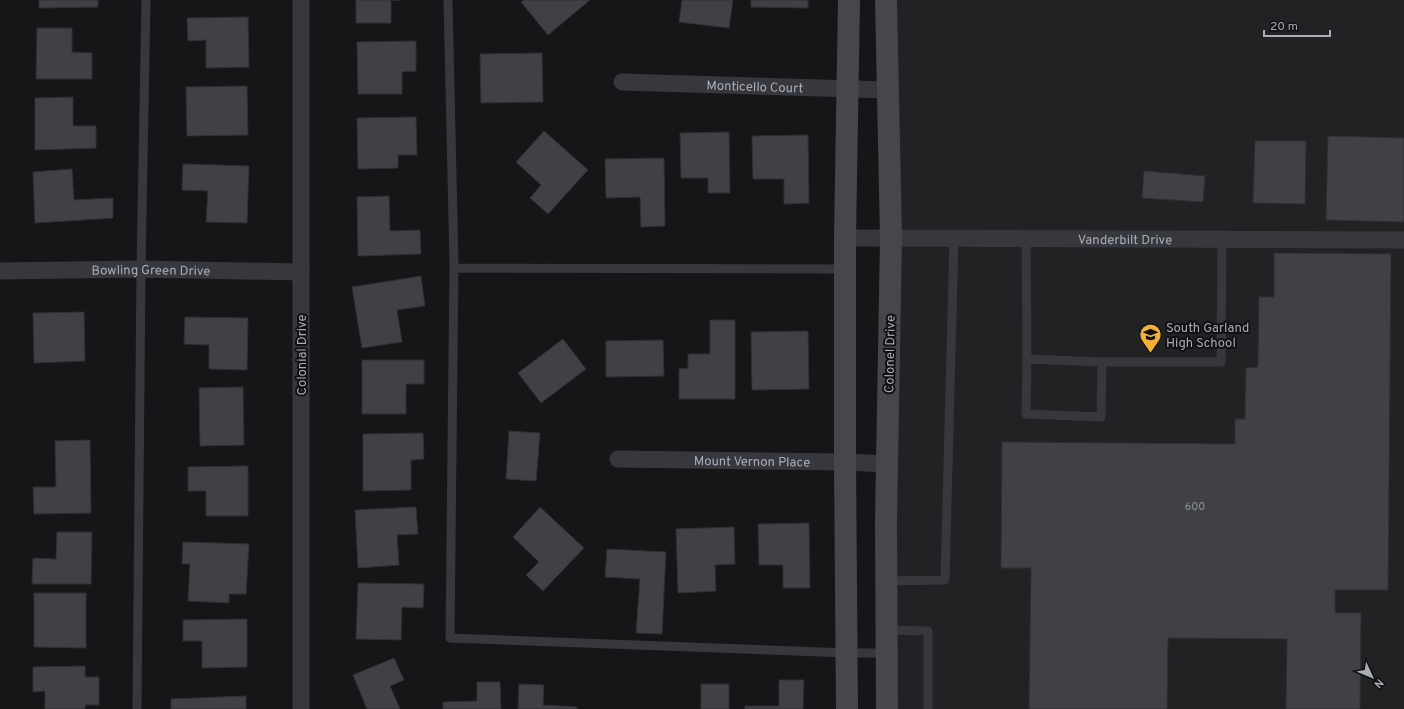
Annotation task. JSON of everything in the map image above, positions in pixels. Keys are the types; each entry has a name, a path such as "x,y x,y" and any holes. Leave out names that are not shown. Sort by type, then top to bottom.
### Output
{"street":[{"name":"Colonial Drive","path":"301,0 301,709"},
{"path":"847,709 844,462 845,238 849,0"},
{"name":"Colonel Drive","path":"886,0 891,238 886,580 887,709"},
{"name":"Monticello Court","path":"622,82 888,90"},
{"name":"Vanderbilt Drive","path":"845,238 1404,240"},
{"name":"Bowling Green Drive","path":"0,271 141,269 301,272"},
{"name":"Mount Vernon Place","path":"618,459 844,462 887,464"}],"lane":[{"path":"137,709 141,269 146,0"},
{"path":"448,0 454,268 450,638 847,653 886,653"},
{"path":"886,580 945,580 954,238"},
{"path":"1026,238 1026,414 1101,417 1102,362"},
{"path":"1027,359 1102,362 1221,362 1222,239"},
{"path":"454,268 845,268"},
{"path":"886,630 928,631 928,709"}],"shaded area":[{"name":"South Garland High School","path":"897,0 1404,0 1404,709 897,709"}],"building":[{"path":"39,0 98,0 98,7 39,8"},
{"path":"356,0 391,0 391,23 356,23"},
{"path":"524,0 590,0 548,35 521,2"},
{"path":"682,0 733,0 729,28 679,22"},
{"path":"751,0 808,0 808,8 751,7"},
{"path":"248,17 249,67 206,68 206,40 188,41 187,18"},
{"path":"37,28 72,28 72,52 92,53 92,79 36,79"},
{"path":"416,41 416,71 402,72 402,94 358,94 357,42"},
{"path":"542,53 543,102 481,103 480,54"},
{"path":"247,86 248,135 187,136 186,87"},
{"path":"73,97 73,126 96,126 96,148 35,150 35,98"},
{"path":"416,117 417,155 398,155 398,168 358,169 357,118"},
{"path":"544,131 588,170 548,214 530,198 541,185 516,162"},
{"path":"729,132 730,193 708,193 708,178 681,178 680,133"},
{"path":"808,135 809,203 784,204 784,179 753,179 752,136"},
{"path":"1328,136 1404,138 1404,222 1326,220"},
{"path":"1255,141 1306,141 1305,204 1253,203"},
{"path":"664,158 665,226 641,227 640,197 606,198 605,159"},
{"path":"183,164 249,166 247,223 206,222 208,191 182,190"},
{"path":"72,169 74,200 113,198 113,218 35,223 33,172"},
{"path":"1144,171 1205,176 1203,202 1142,198"},
{"path":"389,196 390,231 420,230 421,254 358,256 357,197"},
{"name":"South Garland High School","path":"1274,253 1391,254 1388,590 1335,590 1335,613 1361,613 1360,709 1286,709 1287,639 1168,638 1167,709 1029,709 1031,568 1001,568 1002,442 1235,444 1235,419 1245,419 1246,368 1258,367 1259,297 1274,297"},
{"path":"421,276 425,306 397,310 402,342 362,348 352,287"},
{"path":"84,312 85,361 34,363 33,313"},
{"path":"185,317 248,318 247,370 209,369 209,345 184,344"},
{"path":"710,320 735,320 735,399 679,399 679,369 688,368 688,354 710,354"},
{"path":"808,331 809,389 752,390 751,332"},
{"path":"563,339 586,369 541,403 518,373"},
{"path":"663,340 664,376 606,377 606,341"},
{"path":"362,360 424,360 424,384 406,384 406,414 362,414"},
{"path":"243,387 244,445 200,446 199,388"},
{"path":"509,431 540,433 536,481 506,479"},
{"path":"423,433 424,459 411,460 411,490 363,491 363,434"},
{"path":"90,440 91,513 34,514 33,487 56,487 55,441"},
{"path":"248,466 248,516 206,516 206,491 188,491 188,467"},
{"path":"416,507 418,534 397,535 399,565 358,568 355,510"},
{"path":"540,507 584,548 543,591 526,575 539,562 513,537"},
{"path":"809,523 810,588 783,588 783,565 759,565 758,524"},
{"path":"734,527 735,564 715,565 716,591 678,593 676,529"},
{"path":"57,532 92,532 91,584 32,584 33,558 56,559"},
{"path":"183,542 249,544 246,594 229,594 229,603 188,601 190,564 182,564"},
{"path":"607,549 666,552 662,634 636,633 640,579 605,577"},
{"path":"358,583 424,584 423,608 402,607 401,640 356,639"},
{"path":"34,593 86,593 86,648 34,647"},
{"path":"247,619 247,667 202,668 202,641 183,641 183,620"},
{"path":"394,658 404,680 390,686 400,709 367,709 353,675"},
{"path":"85,666 85,677 99,677 99,705 85,705 85,709 45,709 45,691 33,692 33,667"},
{"path":"779,680 804,680 803,709 745,709 745,706 779,706"},
{"path":"477,682 500,682 501,709 443,709 443,702 477,701"},
{"path":"519,684 544,685 543,705 577,707 577,709 518,709"},
{"path":"701,684 729,684 729,709 701,709"},
{"path":"246,696 246,709 171,709 171,699"}],"place":[{"name":"South Garland High School","path":"1151,354"}]}
